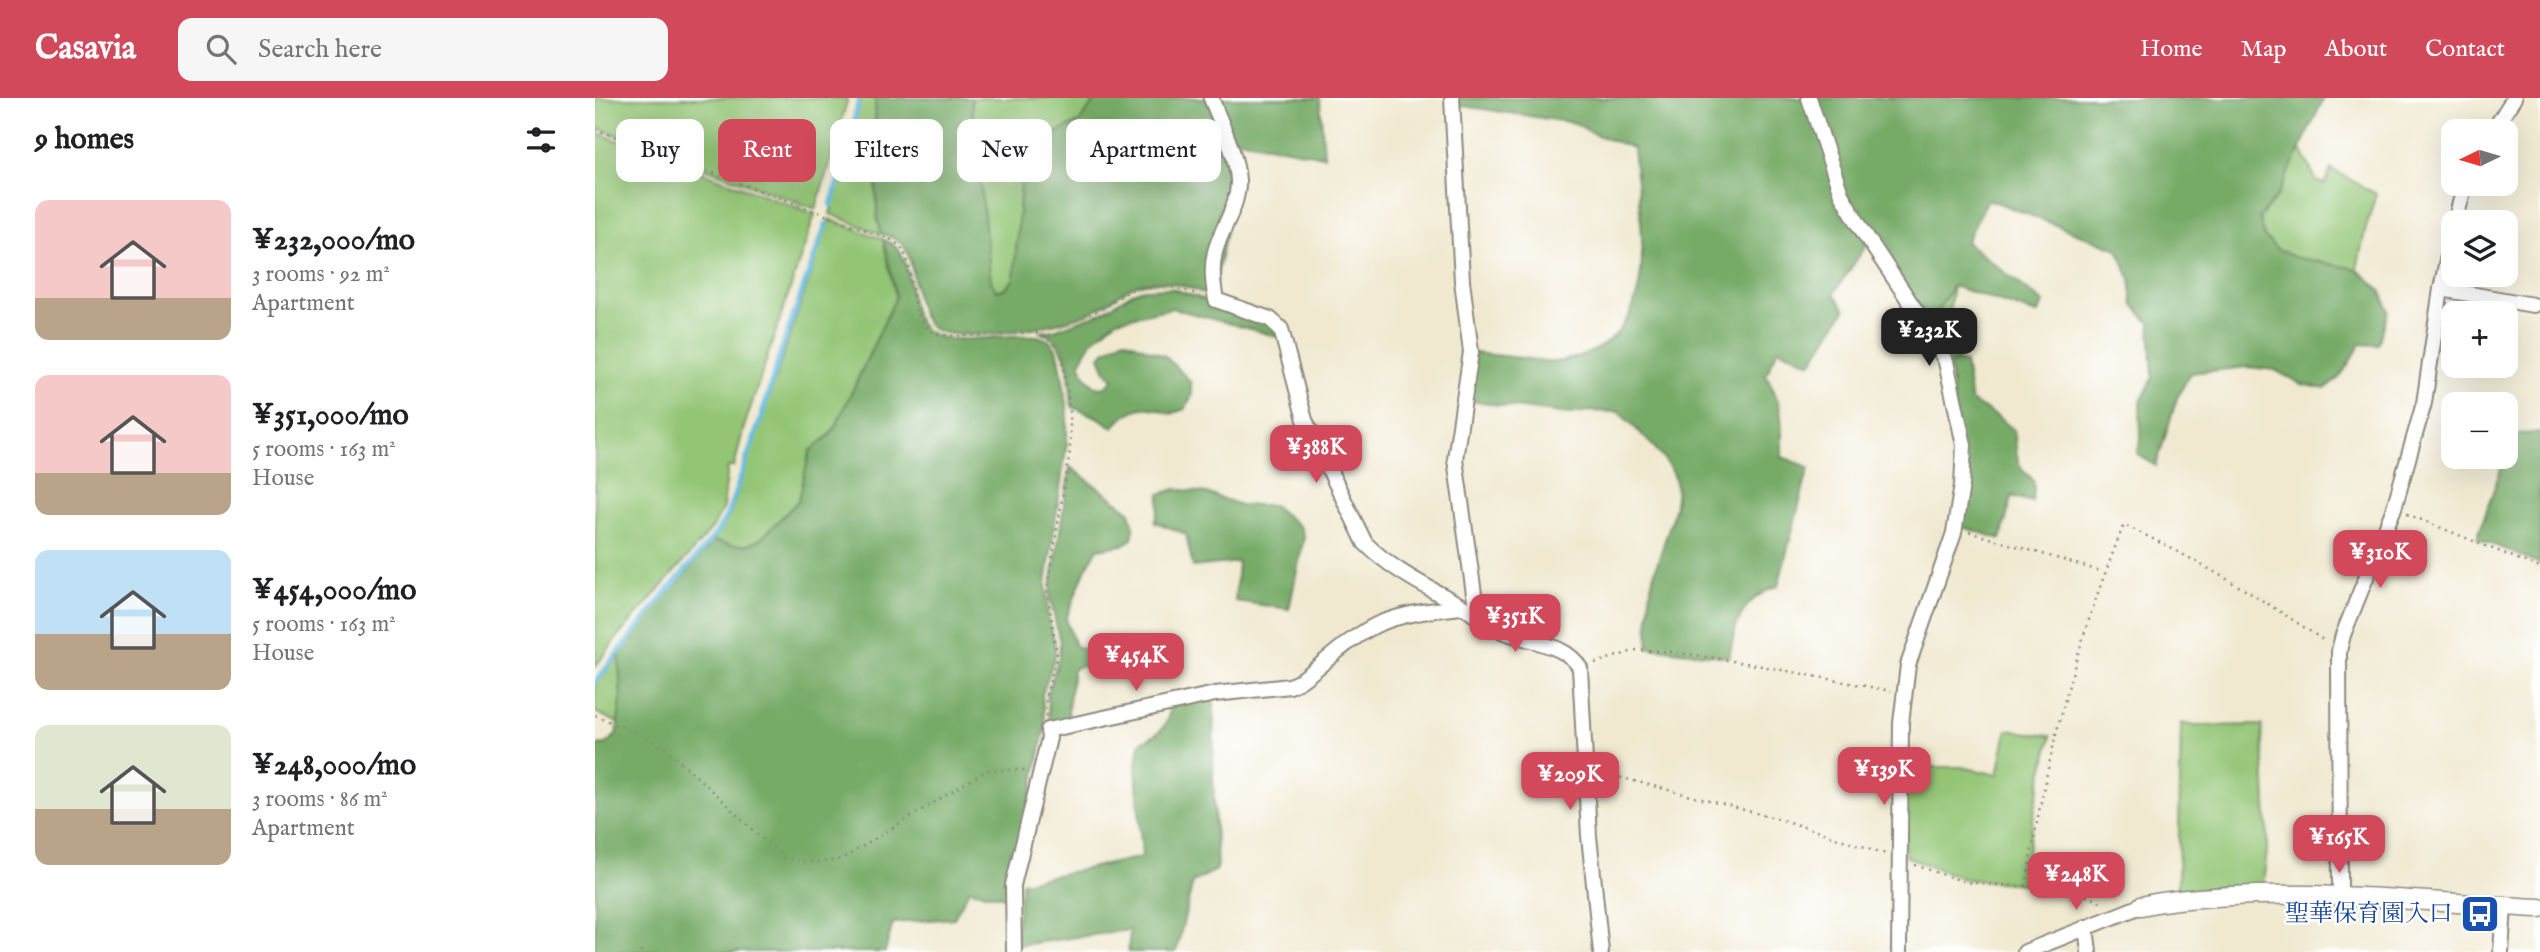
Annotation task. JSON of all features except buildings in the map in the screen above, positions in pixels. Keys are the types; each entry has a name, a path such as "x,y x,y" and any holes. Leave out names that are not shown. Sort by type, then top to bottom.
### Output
{"street":[{"path":"1211,98 1229,142 1238,182 1229,220 1215,253 1213,285 1216,300 1270,319 1281,329 1304,420 1365,542 1381,559 1403,575 1477,615 1497,629 1570,655 1580,668 1589,836 1601,952"},
{"path":"1451,98 1462,281 1471,352 1455,458 1477,615"},
{"path":"1809,98 1841,194 1929,329 1945,362 1963,445 1962,485 1955,528 1908,665 1904,694 1901,723 1902,859 1899,952"},
{"path":"2501,119 2514,98"},
{"path":"2340,895 2339,651 2394,508 2424,403 2441,289 2533,305"},
{"path":"1014,952 1013,886 1039,770 1049,738 1048,730 1215,694 1290,686 1373,626 1430,610 1462,607"},
{"path":"2025,952 2132,909 2180,899 2340,895 2540,908"},
{"path":"2501,952 2504,906"},
{"path":"2085,927 2089,952"}],"path":[{"path":"595,129 890,239 902,248 907,259 918,314 934,333 972,335 1033,332 1098,311 1133,289 1143,286 1170,285 1216,300"},
{"path":"1033,332 1048,339 1062,354 1070,410 1070,451 1047,590 1057,657 1044,706 1048,730"},
{"path":"2394,508 2540,568"},
{"path":"2026,887 2037,816 2055,733 2104,572 2123,525 2183,553 2249,591 2339,651"},
{"path":"1955,528 2104,572"},
{"path":"1580,668 1637,650 1674,652 1746,663 1904,694"},
{"path":"595,715 665,747 783,858 806,862 823,864 842,859 987,770 1039,770"},
{"path":"1585,768 1786,821 1965,882 2026,887 2050,886 2132,909"},
{"path":"641,952 643,946"}],"green space":[{"path":"595,98 848,98 842,119 830,119 830,160 816,209 743,182 816,182 816,119 718,119 718,173 704,167 704,119 616,119 616,135 595,127"},
{"path":"861,98 875,98 875,119 855,119"},
{"path":"875,98 971,98 973,119 957,119 957,182 980,182 991,282 997,291 1004,289 1014,279 1021,182 1052,182 1052,135 1066,128 1066,182 1221,182 1221,137 1234,174 1213,297 1178,284 1150,282 1129,288 1084,315 1044,326 976,335 941,332 931,327 919,307 912,268 904,247 897,240 881,234 877,216 876,182 943,182 943,119 875,119"},
{"path":"971,98 1097,98 1081,119 1066,119 1066,128 1052,135 1052,119 973,119"},
{"path":"1097,98 1207,98 1214,119 1081,119"},
{"path":"1215,98 1320,98 1324,156 1230,138"},
{"path":"1456,98 1807,98 1868,243 1834,293 1845,310 1811,363 1778,349 1766,375 1779,405 1782,457 1809,467 1778,586 1755,598 1742,613 1729,657 1648,647 1651,587 1672,516 1675,478 1650,443 1619,412 1590,411 1569,414 1468,401 1474,353 1554,362 1591,352 1616,334 1632,309 1640,280 1642,248 1633,148 1594,134 1575,123 1456,105"},
{"path":"1812,98 2324,98 2278,195 2259,218 2264,237 2276,249 2294,257 2357,269 2380,289 2389,310 2378,345 2361,344 2340,377 2325,389 2301,384 2275,370 2248,367 2190,373 2177,398 2156,466 2137,454 2141,439 2140,404 2153,377 2150,323 2133,304 2130,278 2118,249 1988,199 1966,242 2044,303 2037,314 1953,286 1930,323 1844,191"},
{"path":"595,132 616,140 616,182 704,182 704,173 718,178 718,182 729,182 815,214 744,427 734,467 728,467 723,508 712,529 620,634 595,667"},
{"path":"2300,147 2317,182 2324,184 2331,169 2376,194 2357,269 2321,264 2284,254 2264,235 2259,218 2278,195"},
{"path":"839,182 876,182 877,216 881,234 830,214"},
{"path":"980,182 1021,182 1014,279 1007,287 997,291 991,282"},
{"path":"829,219 883,239 896,297 836,426 829,436 810,451 799,500 760,540 747,545 713,541 729,515"},
{"path":"883,239 896,247 904,258 916,316 922,327 934,335 957,339 1038,336 1048,340 1059,356 1067,404 1067,442 1046,584 1048,617 1055,643 1055,656 1042,695 1045,726 1011,898 969,890 954,918 893,923 885,952 595,952 595,745 606,744 616,735 621,702 619,655 713,541 747,545 760,540 799,500 810,451 829,436 836,426 896,297"},
{"path":"1953,286 1947,325 1957,361 1949,364 1930,323"},
{"path":"1171,288 1267,321 1279,337 1172,308 1117,320 1093,340 1080,362 1086,377 1098,388 1106,387 1113,379 1100,357 1124,339 1165,356 1190,381 1192,395 1185,409 1171,414 1154,408 1139,408 1113,427 1072,407 1064,353 1051,337 1041,332 1101,313 1143,289"},
{"path":"1957,361 1965,363 1971,401 2014,430 2019,463 2033,480 2032,502 2012,496 2001,539 1959,526 1965,489 1949,364"},
{"path":"2540,433 2540,564 2477,538 2501,469 2518,469 2518,434"},
{"path":"1070,467 1130,511 1134,528 1132,539 1122,545 1098,549 1086,568 1066,619 1075,646 1087,650 1091,657 1089,667 1079,666 1073,670 1069,723 1050,727 1047,696 1059,657 1060,643 1050,597"},
{"path":"1176,489 1206,493 1240,505 1273,505 1300,527 1304,537 1289,609 1235,601 1238,562 1193,567 1186,534 1155,522 1160,494"},
{"path":"619,655 621,702 618,723 595,712 595,685"},
{"path":"1210,698 1214,702 1213,779 1217,870 1193,882 1176,952 1128,952 1130,930 1017,945 1022,882 1142,857 1136,764 1141,742 1153,737 1165,725 1170,706"},
{"path":"2181,723 2195,726 2262,725 2268,841 2263,885 2180,891"},
{"path":"2007,730 2051,736 2035,807 2023,884 1964,879 1905,856 1904,767 1962,767 1998,775"}],"waterway":[{"path":"831,205 849,145 859,98"},
{"path":"595,682 719,530 728,513 826,224"}],"place":[{"name":"聖華保育園入口","path":"2480,914"}]}
